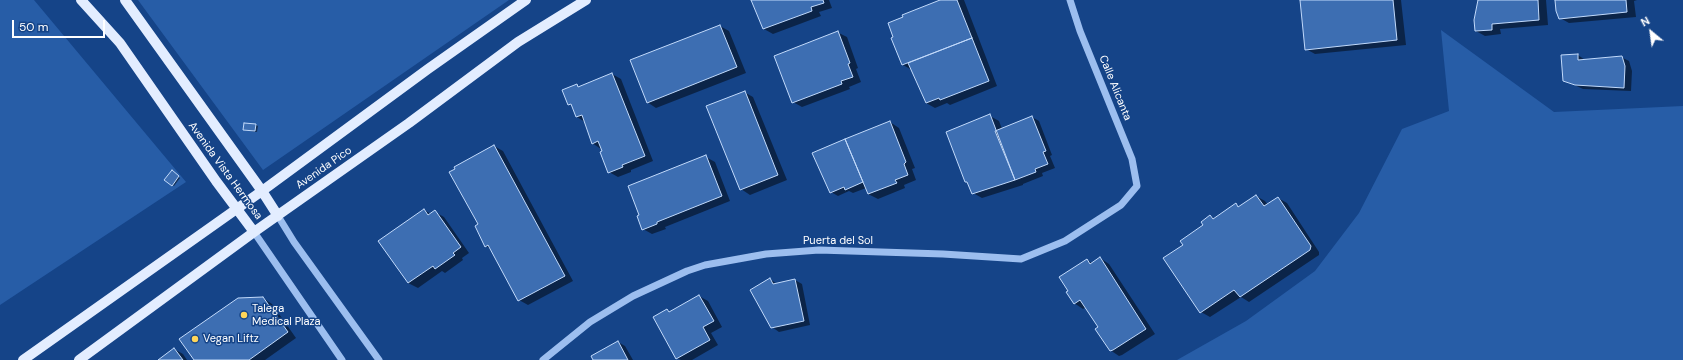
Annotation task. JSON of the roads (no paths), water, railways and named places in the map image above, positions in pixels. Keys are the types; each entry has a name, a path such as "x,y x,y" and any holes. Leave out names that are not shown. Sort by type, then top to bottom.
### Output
{"main road":[{"name":"Avenida Vista Hermosa","path":"81,0 120,43 254,232"},
{"name":"Avenida Vista Hermosa","path":"125,0 262,191 278,216"},
{"name":"Avenida Pico","path":"23,360 237,209 428,69 526,0"},
{"name":"Avenida Pico","path":"79,360 254,232 409,124 518,42 586,0"}],"street":[{"name":"Calle Alicanta","path":"1070,0 1080,31 1132,159 1137,186"},
{"name":"Puerta del Sol","path":"544,360 590,322 633,296 687,271 705,265 766,254 819,250 1021,259 1065,241 1121,204 1137,186"},
{"name":"Avenida Vista Hermosa","path":"278,216 294,242 379,360"},
{"name":"Avenida Vista Hermosa","path":"254,232 342,360"}],"place":[{"name":"Talega Medical Plaza","path":"244,315"},
{"name":"Vegan Liftz","path":"195,339"}]}
